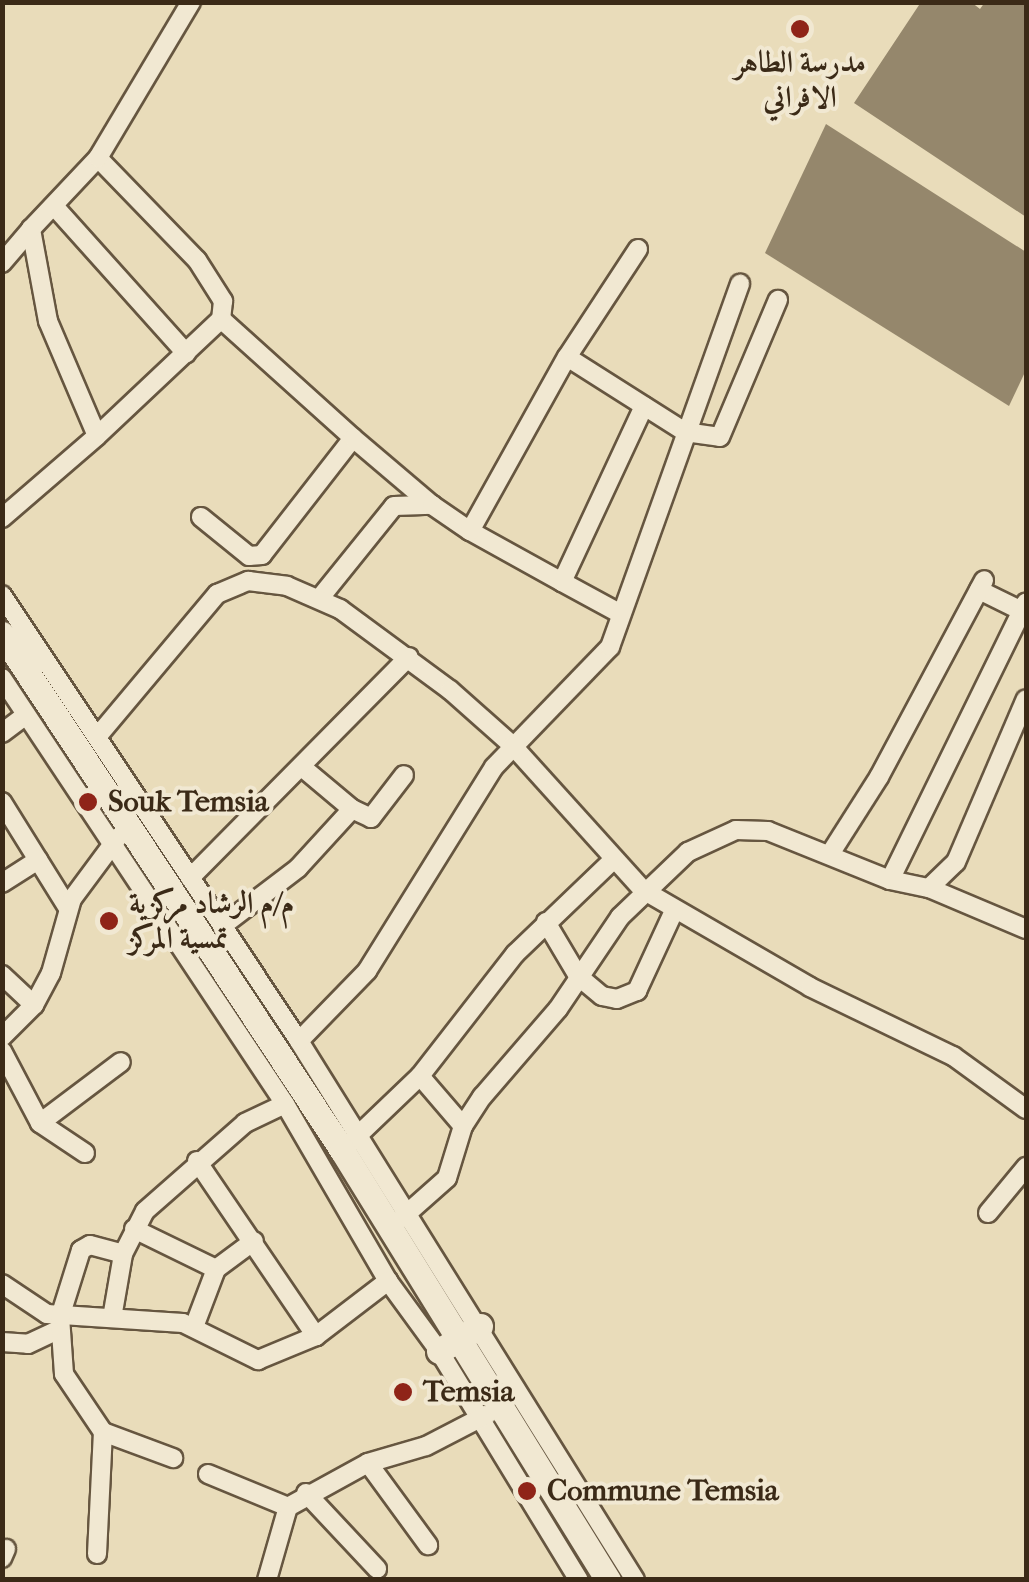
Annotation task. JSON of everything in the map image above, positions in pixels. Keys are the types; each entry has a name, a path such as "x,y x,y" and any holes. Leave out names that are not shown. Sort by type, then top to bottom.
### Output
{"main road":[{"path":"2,634 71,719 120,834 182,886 335,1139 400,1220 491,1412 568,1492 608,1580"}],"street":[{"path":"2,263 98,158 191,2"},
{"path":"2,518 97,436 221,319 223,301 197,260 98,158"},
{"path":"54,206 186,353"},
{"path":"31,229 48,321 97,436"},
{"path":"470,531 567,358 638,249"},
{"path":"300,1042 367,972 428,866 512,745 610,647 740,284"},
{"path":"567,358 685,432 716,440 724,431 778,300"},
{"path":"221,319 432,505 470,531 621,614"},
{"path":"562,582 644,406"},
{"path":"202,517 249,556 262,555 353,438"},
{"path":"319,599 387,509 432,505"},
{"path":"97,737 204,607 232,584 268,581 319,599 409,658 512,745 612,861 644,890 674,911 952,1056 1026,1109"},
{"path":"830,854 879,777 981,585 1025,609 890,880"},
{"path":"2,595 71,719 97,737 182,886 222,926 300,1042 388,1281 459,1338 635,1580"},
{"path":"182,886 409,658"},
{"path":"2,678 26,715 120,834 285,1104 335,1139"},
{"path":"929,888 956,862 1026,698"},
{"path":"2,734 26,715"},
{"path":"303,768 352,809 371,818 404,775"},
{"path":"2,802 68,908"},
{"path":"222,926 298,868 352,809"},
{"path":"400,1220 447,1178 463,1126 644,890 688,852 736,830 768,831 890,880 929,888 1026,929"},
{"path":"2,1037 34,1005 51,973 68,908 120,834"},
{"path":"2,883 38,860"},
{"path":"335,1139 420,1076 546,922 612,861"},
{"path":"546,922 578,976 602,996 628,998 674,911"},
{"path":"2,975 34,1005"},
{"path":"2,1051 40,1123 85,1153"},
{"path":"40,1123 121,1062"},
{"path":"420,1076 463,1126"},
{"path":"112,1318 123,1254 134,1229 197,1162 245,1123 285,1104"},
{"path":"197,1162 316,1336"},
{"path":"988,1213 1026,1167"},
{"path":"134,1229 216,1269"},
{"path":"194,1327 216,1269 254,1242"},
{"path":"123,1254 90,1245 80,1250 60,1323 70,1388 103,1432 173,1458"},
{"path":"2,1342 28,1344 60,1323 112,1318 194,1327 238,1356 258,1360 316,1336 388,1281"},
{"path":"2,1284 60,1323"},
{"path":"268,1580 288,1507 306,1492 368,1464 426,1446 491,1412 580,1580"},
{"path":"97,1554 103,1432"},
{"path":"368,1464 428,1546"},
{"path":"208,1474 288,1507"},
{"path":"306,1492 377,1569"}],"building":[{"path":"921,2 971,2 980,9 985,2 1026,2 1026,217 854,103"},
{"path":"826,124 1026,252 1026,370 1009,406 765,253"}],"place":[{"name":"مدرسة الطاهر الافراني","path":"800,29"},
{"name":"Souk Temsia","path":"88,802"},
{"name":"م/م الرشاد مركزية تمسية المركز","path":"109,921"},
{"name":"Temsia","path":"403,1392"},
{"name":"Commune Temsia","path":"527,1491"}]}
